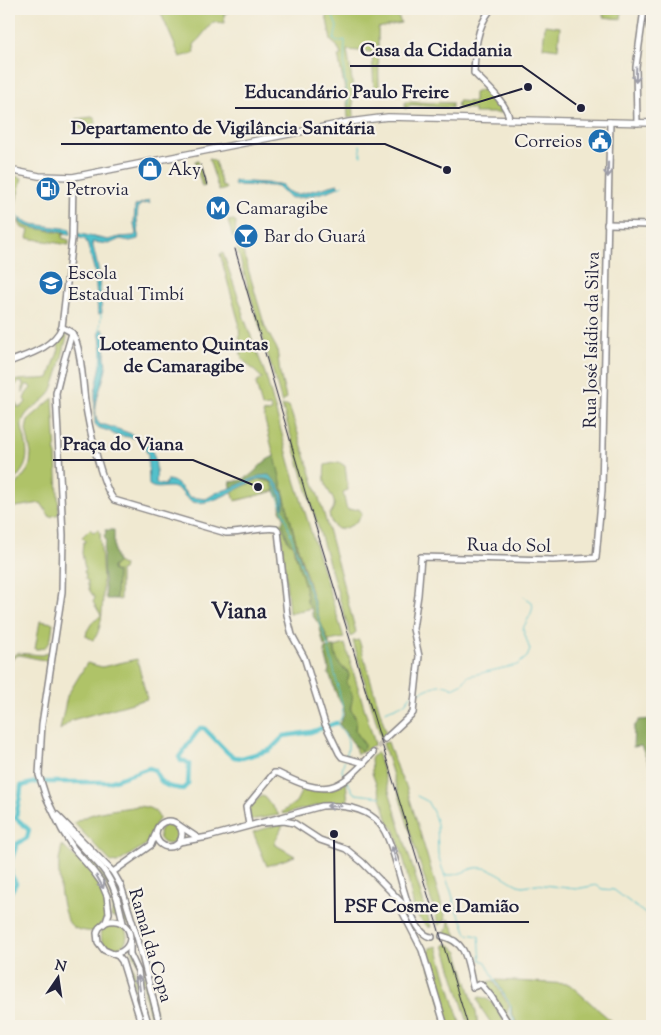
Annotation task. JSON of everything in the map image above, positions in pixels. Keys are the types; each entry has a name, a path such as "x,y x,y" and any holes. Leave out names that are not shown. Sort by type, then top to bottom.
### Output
{"main road":[{"path":"9,170 39,176 73,178 376,118 509,116 652,123"}],"street":[{"path":"491,9 484,18 478,36 474,73 498,99 509,116"},
{"path":"637,122 636,67 644,9"},
{"name":"Rua José Isídio da Silva","path":"596,558 601,509 610,122"},
{"path":"9,362 49,344 56,338 62,327 72,240 73,178"},
{"path":"607,224 652,225"},
{"path":"62,327 72,334 80,356 85,401 93,441 104,481 114,500 226,533 240,534 269,528 276,529 280,546 286,615 292,635 304,657 326,726 334,745 345,758 364,763"},
{"name":"Ramal da Copa","path":"72,334 62,364 56,392 63,535 62,592 42,724 38,764 39,775 42,787 62,830 74,850 101,882 109,906 106,922 99,928 97,933 98,942 104,950 121,958 142,1026"},
{"name":"Rua do Sol","path":"385,739 413,713 419,656 413,629 421,557 553,560 596,558"},
{"path":"252,824 246,807 274,773 316,789 325,789 342,782 373,753"},
{"path":"113,872 151,846 172,847 179,842 208,837 322,806 348,807 370,815 379,822 386,832 392,845 414,923 426,936 432,937"},
{"path":"54,812 76,837"},
{"path":"293,814 294,823"},
{"path":"151,846 157,827 163,822 172,821 199,838"},
{"path":"252,824 284,821 294,823 309,834 353,854 410,912"},
{"path":"179,825 182,834 179,842"},
{"path":"155,835 156,840 163,846"},
{"name":"Ramal da Copa","path":"76,837 113,872 127,903 132,930 160,1026"},
{"name":"Ramal da Copa","path":"76,837 108,878 117,896 123,923"},
{"path":"392,892 404,887"},
{"path":"404,905 403,913 422,950 446,1026"},
{"path":"106,922 115,920 132,930 130,941 125,949 113,954"},
{"path":"442,936 462,947 473,987 481,984 510,1026"},
{"name":"Ramal da Copa","path":"130,941 130,950 138,970 142,1003 149,1026"}],"green space":[{"path":"159,9 234,9 224,14 225,23 213,22 194,45 195,53 180,57"},
{"path":"325,9 395,9 401,23 378,28 379,91 374,91 372,52 347,50 352,80 354,117 348,118 347,99 338,56 341,55 337,46 331,41"},
{"path":"604,9 622,10 621,19 603,17"},
{"path":"545,25 560,27 558,49 543,47"},
{"path":"486,88 500,107 501,113 474,113 474,109 457,108 458,101 474,102 474,93"},
{"path":"405,102 452,103 452,108 411,105 405,109"},
{"path":"92,117 96,122 93,128 76,129 74,127 76,119"},
{"path":"209,159 215,161 222,186 226,189 219,191"},
{"path":"195,161 198,161 205,186 202,187"},
{"path":"9,175 22,178 14,210 9,208"},
{"path":"19,220 27,226 70,235 63,234 62,238 69,240 69,245 27,238 29,230 22,228"},
{"path":"234,220 236,222 235,236 233,238 228,221"},
{"path":"238,247 242,248 265,327 277,349 286,398 282,403 237,249"},
{"path":"223,253 243,315 266,376 291,467 344,638 328,641 322,628 296,541 263,413 272,411 270,406 262,407 256,383 262,378 242,359 239,323 220,254"},
{"path":"63,329 67,337 54,384 48,396 29,411 24,418 22,427 27,454 25,465 9,486 9,407 12,407 17,402 17,407 22,407 26,402 24,399 26,394 31,388 29,385 26,385 23,393 23,383 19,382 16,385 13,383 18,380 49,378 59,349 58,346"},
{"path":"53,398 59,514 50,517 41,503 9,508 9,495 30,466 31,453 26,430 28,420"},
{"path":"282,406 289,406 324,514 356,632 351,637"},
{"path":"275,456 305,576 330,645 324,646 319,624 312,615 312,611 307,603 305,586 294,545 289,543 282,523 284,517 280,510 281,504 271,482 259,479 232,491 230,482 246,478 268,459"},
{"path":"339,462 345,466 348,490 343,492 346,507 348,510 359,509 362,513 352,525 338,529 332,524 329,515 334,506 334,500 326,485 324,472 325,465"},
{"path":"259,479 271,482 275,491 235,501 232,491"},
{"path":"282,523 287,539 294,545 294,552 307,594 307,602 312,608 289,613 281,529 276,524"},
{"path":"90,529 93,532 98,530 100,532 103,589 101,620 98,632 93,640 86,636 87,631 93,621 101,615 93,602 95,598 89,588 88,581 85,579 86,575 84,572 82,553 83,543 86,541 82,537"},
{"path":"105,530 114,530 114,551 117,563 112,567 112,570 114,572 117,571 116,599 106,599 103,561 106,542"},
{"path":"116,561 124,566 123,570 120,571 120,600 116,599 117,572 112,570 112,567 117,563"},
{"path":"40,621 53,623 52,633 48,645 41,649 35,649"},
{"path":"359,640 386,732 381,738 353,641"},
{"path":"345,644 375,744 357,754 354,744 364,744 355,730 355,716 351,711 352,695 346,683 349,676 347,670 339,664 335,650 335,647"},
{"path":"334,646 339,663 347,670 349,676 346,683 352,695 350,708 356,720 355,730 364,744 364,748 361,751 339,724 344,715 344,708 328,674 329,669 324,649"},
{"path":"49,652 49,661 19,655 14,657 9,664 9,659 17,653 42,655"},
{"path":"137,659 147,699 72,720 60,730 67,696 87,663 102,667"},
{"path":"652,719 652,766 650,766 641,746 633,747 634,727 639,720"},
{"path":"388,742 398,772 406,786 446,919 439,926 383,743"},
{"path":"377,752 431,927 428,927 415,914 405,864 395,831 388,822 372,773 371,758"},
{"path":"346,781 348,804 324,804 283,814 282,812 296,802 304,786 314,790 326,790 342,785"},
{"path":"261,796 265,797 279,815 250,820 249,807"},
{"path":"138,806 152,809 159,819 153,828 150,842 117,863 111,862 74,823 89,815"},
{"path":"284,823 274,844 295,856 267,866 253,832"},
{"path":"169,824 176,827 179,834 176,841 169,844 162,841 159,834 162,827"},
{"path":"70,840 102,874 116,905 118,918 111,917 113,906 111,895 100,875"},
{"path":"62,845 89,870 104,894 106,916 95,932 74,928 65,914 59,875"},
{"path":"95,854 109,869 127,905 159,1026 153,1026 145,995 141,968 131,946 133,938 130,926 124,922 122,910"},
{"path":"449,919 461,944 442,935 448,928"},
{"path":"114,923 123,927 127,936 123,945 114,949 105,945 101,936 105,927"},
{"path":"449,944 458,952 476,1012 478,1026 469,1026 444,945"},
{"path":"437,946 461,1026 449,1026 429,965 428,955 430,948"},
{"path":"126,952 134,970 140,1006 147,1026 145,1026"},
{"path":"493,980 509,1006 507,1013 515,1026 512,1026 487,986 487,983"},
{"path":"496,980 569,984 617,1026 518,1026 511,1007"},
{"path":"479,997 493,1003 506,1026 493,1026 481,1008"}],"water":[{"path":"234,181 279,184 294,194 338,184 338,187 314,195 293,198 289,197 278,186 234,185"},
{"path":"149,200 150,203 142,204 137,208 138,239 130,241 120,239 109,244 92,242 98,268 102,313 98,314 95,272 87,243 85,239 76,237 76,233 108,240 134,236 136,234 134,224 135,206"},
{"path":"19,218 32,224 70,229 70,235 27,226 21,223"},
{"path":"103,329 106,339 106,368 96,405 97,419 100,425 129,433 146,442 154,458 156,484 165,485 167,480 171,480 180,486 189,497 206,499 216,493 259,476 268,475 281,489 284,499 283,508 276,485 268,479 255,480 216,499 200,503 190,501 175,488 155,488 149,485 148,455 144,446 136,438 115,435 99,428 95,424 95,393 103,355 99,331"}],"waterway":[{"path":"330,9 337,27 334,40 337,42 345,40 344,76 350,109"},
{"path":"360,145 361,156"},
{"path":"338,187 343,185"},
{"path":"9,206 19,218"},
{"path":"100,330 101,314"},
{"path":"101,367 102,348"},
{"path":"274,484 329,649 343,709 341,719 336,723 347,738 346,757"},
{"path":"420,692 441,685 453,688 463,683 468,676 517,665 527,657 530,650 523,629 533,606 532,602 523,596"},
{"path":"385,711 405,703 411,695"},
{"path":"9,895 16,883 11,874 11,861 17,844 27,838 29,830 16,818 21,786 36,782 109,782 149,768 155,770 165,785 183,789 188,784 189,764 181,761 179,757 200,728 204,728 228,753 234,757 242,758 270,750 284,736 311,732 336,723"},
{"path":"344,761 342,771 346,778"},
{"path":"347,781 356,794 381,797"},
{"path":"417,796 427,801 433,812 437,824 438,854 457,912 467,934 479,936 481,960 486,962 511,1006 510,1012 517,1026"},
{"path":"444,875 454,875 471,869 484,868 523,886 536,884 576,889 597,885 602,889 614,890 652,919"}],"tunnel":[{"path":"373,753 385,739"}],"railway":[{"path":"201,165 207,185"},
{"path":"235,249 306,495 468,1026"}],"place":[{"name":"Educandário Paulo Freire","path":"528,87"},
{"name":"Casa da Cidadania","path":"581,108"},
{"name":"Correios","path":"600,141"},
{"name":"Aky","path":"150,169"},
{"name":"Departamento de Vigilância Sanitária","path":"447,170"},
{"name":"Petrovia","path":"48,189"},
{"name":"Camaragibe","path":"218,208"},
{"name":"Bar do Guará","path":"246,236"},
{"name":"Escola Estadual Timbí","path":"51,283"},
{"name":"Praça do Viana","path":"258,487"},
{"name":"PSF Cosme e Damião","path":"334,834"}],"district":[{"name":"Loteamento Quintas de Camaragibe","path":"184,354"},
{"name":"Viana","path":"239,610"}]}
